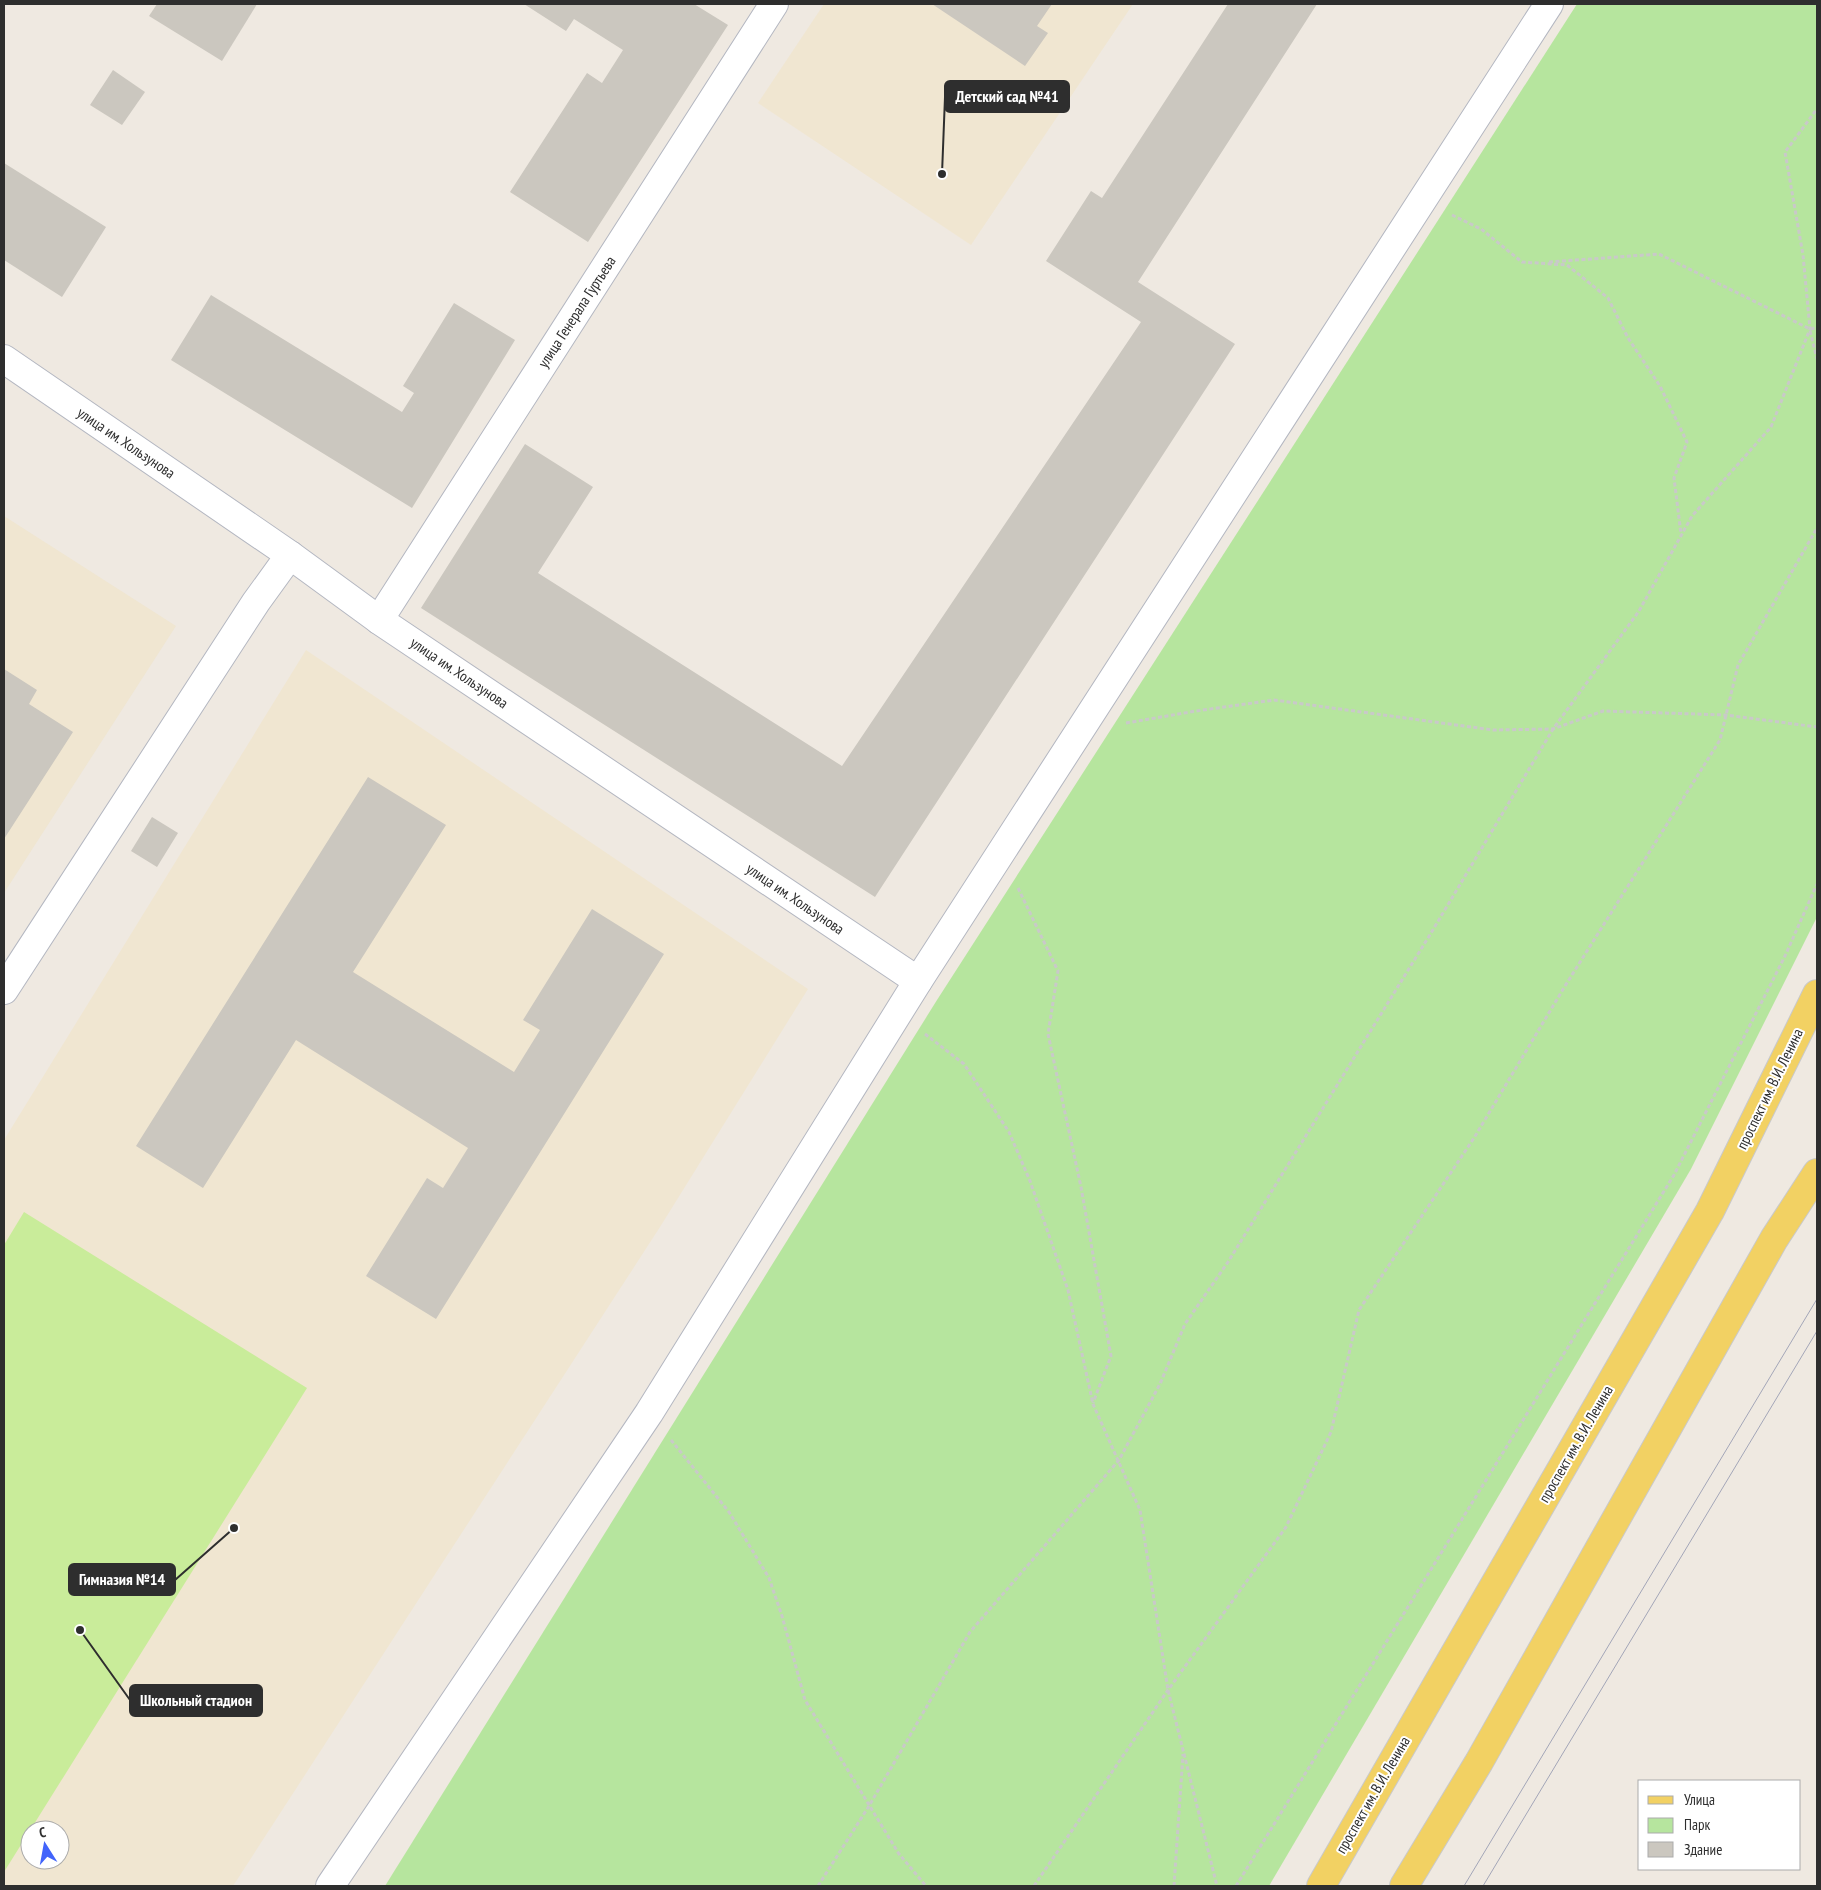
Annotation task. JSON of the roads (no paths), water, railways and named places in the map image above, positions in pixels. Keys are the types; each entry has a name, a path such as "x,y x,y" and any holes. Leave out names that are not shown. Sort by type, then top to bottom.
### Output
{"main road":[{"name":"проспект им. В.И. Ленина","path":"1321,1886 1710,1211 1817,994"},
{"path":"1404,1886 1479,1762 1774,1239 1817,1173"}],"street":[{"name":"улица Генерала Гуртьева","path":"380,620 774,4"},
{"path":"330,1886 650,1413 918,981 1549,4"},
{"name":"улица им. Хользунова","path":"4,359 290,555 380,620 918,981"},
{"path":"4,990 256,602 290,555"}],"tram line":[{"path":"1464,1886 1817,1299"},
{"path":"1483,1886 1817,1331"}],"place":[{"name":"Детский сад №41","path":"942,174"},
{"name":"Гимназия №14","path":"234,1528"},
{"name":"Школьный стадион","path":"80,1630"}]}
